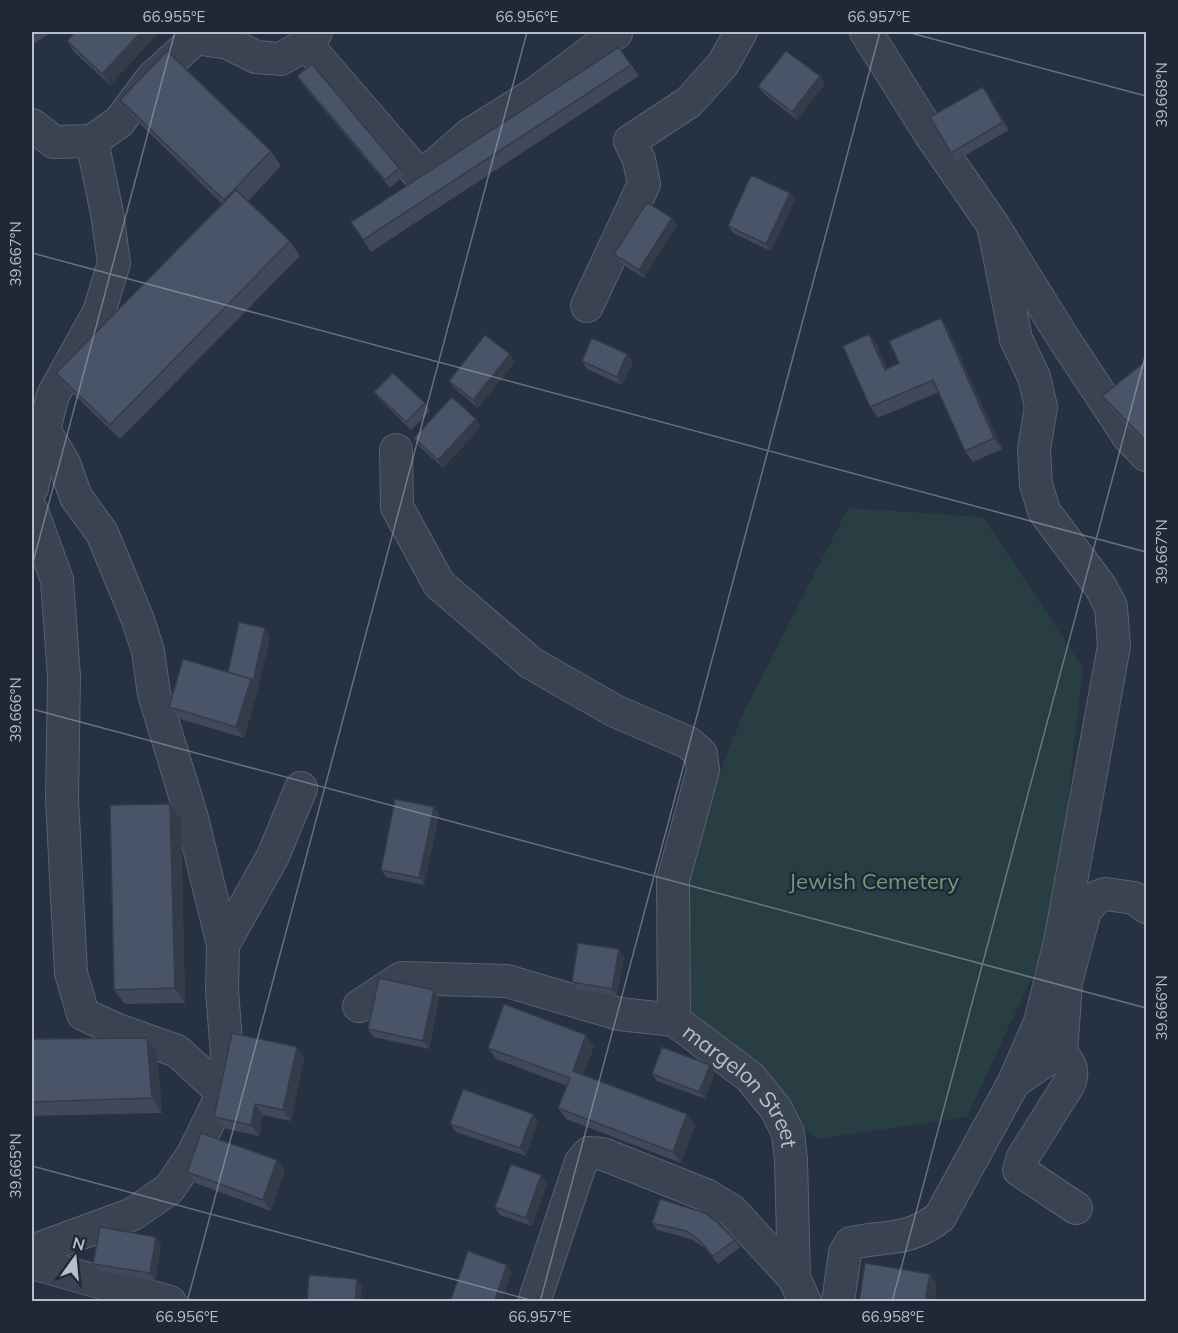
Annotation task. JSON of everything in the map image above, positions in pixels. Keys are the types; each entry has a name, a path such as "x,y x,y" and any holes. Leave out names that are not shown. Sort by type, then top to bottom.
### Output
{"street":[{"path":"32,125 54,142 92,141 119,122 152,78 196,38 228,44 256,57 281,58 311,38 421,177 469,135 533,95 616,33 610,32"},
{"path":"587,306 644,184 639,160 630,141 689,102 723,64 741,32"},
{"path":"866,32 930,134 993,225 1128,436 1146,455"},
{"path":"32,488 53,395 99,312 114,263 107,213 92,141"},
{"path":"838,1302 845,1253 851,1243 909,1235 926,1228 940,1217 1014,1082 1040,1022 1060,942 1114,646 1112,607 1100,586 1044,511 1036,484 1034,449 1041,407 1034,377 1016,339 993,225"},
{"path":"32,1251 133,1214 169,1189 193,1154 223,1093 227,1054 222,990 223,945 192,818 154,694 148,651 138,620 102,532 76,496 64,463 44,430"},
{"name":"margelon Street","path":"396,450 397,507 439,584 531,663 615,711 689,743 701,754 703,770 673,880 675,1020 750,1077 776,1109 788,1133 799,1290"},
{"path":"32,511 57,580 64,677 62,799 70,973 83,1014 115,1029 177,1051 223,1093"},
{"path":"223,945 273,856 301,788"},
{"path":"1061,1054 1066,982 1085,911 1097,897 1106,894 1134,898 1146,907"},
{"path":"359,1006 402,978 507,981 619,1014 675,1020"},
{"path":"1014,1082 1048,1059 1061,1054"},
{"path":"1061,1054 1070,1062 1073,1074 1023,1157 1018,1170 1076,1208"},
{"path":"534,1302 580,1162 589,1153 603,1154 706,1194 732,1211 752,1231 799,1290"},
{"path":"32,1263 170,1302"}],"green space":[{"name":"Jewish Cemetery","path":"848,508 983,517 1083,668 1053,932 967,1117 817,1139 678,1022 671,894 743,714"}],"building":[{"path":"75,32 141,32 102,74 67,41"},
{"path":"619,47 631,65 363,240 351,222"},
{"path":"167,51 271,151 224,200 120,100"},
{"path":"786,51 820,76 792,112 758,86"},
{"path":"312,64 399,168 385,180 297,76"},
{"path":"983,87 1003,122 951,153 930,117"},
{"path":"751,175 790,193 766,244 728,226"},
{"path":"236,190 290,241 110,425 56,373"},
{"path":"647,202 672,218 639,270 614,254"},
{"path":"941,318 994,438 965,451 933,380 870,407 843,346 869,334 885,370 899,363 889,341"},
{"path":"485,335 510,354 473,400 449,381"},
{"path":"592,338 627,354 617,377 582,361"},
{"path":"1146,361 1146,441 1102,396"},
{"path":"393,373 425,403 406,422 374,392"},
{"path":"452,397 476,419 438,460 414,438"},
{"path":"239,622 265,628 253,682 251,679 228,672"},
{"path":"183,659 251,679 236,727 169,707"},
{"path":"395,799 434,807 419,878 381,870"},
{"path":"170,804 175,988 114,990 110,805"},
{"path":"578,943 619,949 612,989 572,982"},
{"path":"379,978 434,990 423,1041 368,1029"},
{"path":"504,1004 586,1035 573,1071 687,1114 673,1152 558,1108 570,1078 488,1048"},
{"path":"232,1033 297,1047 283,1110 255,1104 251,1125 214,1117"},
{"path":"147,1038 152,1098 32,1102 32,1039"},
{"path":"662,1047 710,1065 699,1092 652,1074"},
{"path":"463,1089 533,1114 520,1148 450,1124"},
{"path":"201,1133 277,1160 263,1200 187,1172"},
{"path":"511,1164 541,1175 526,1218 495,1207"},
{"path":"660,1199 705,1213 735,1240 713,1256 699,1240 686,1231 652,1223"},
{"path":"100,1227 156,1237 150,1273 93,1264"},
{"path":"468,1251 507,1265 494,1302 458,1302 451,1299"},
{"path":"865,1263 930,1274 925,1302 859,1302"},
{"path":"309,1275 357,1279 355,1302 307,1302"}]}
